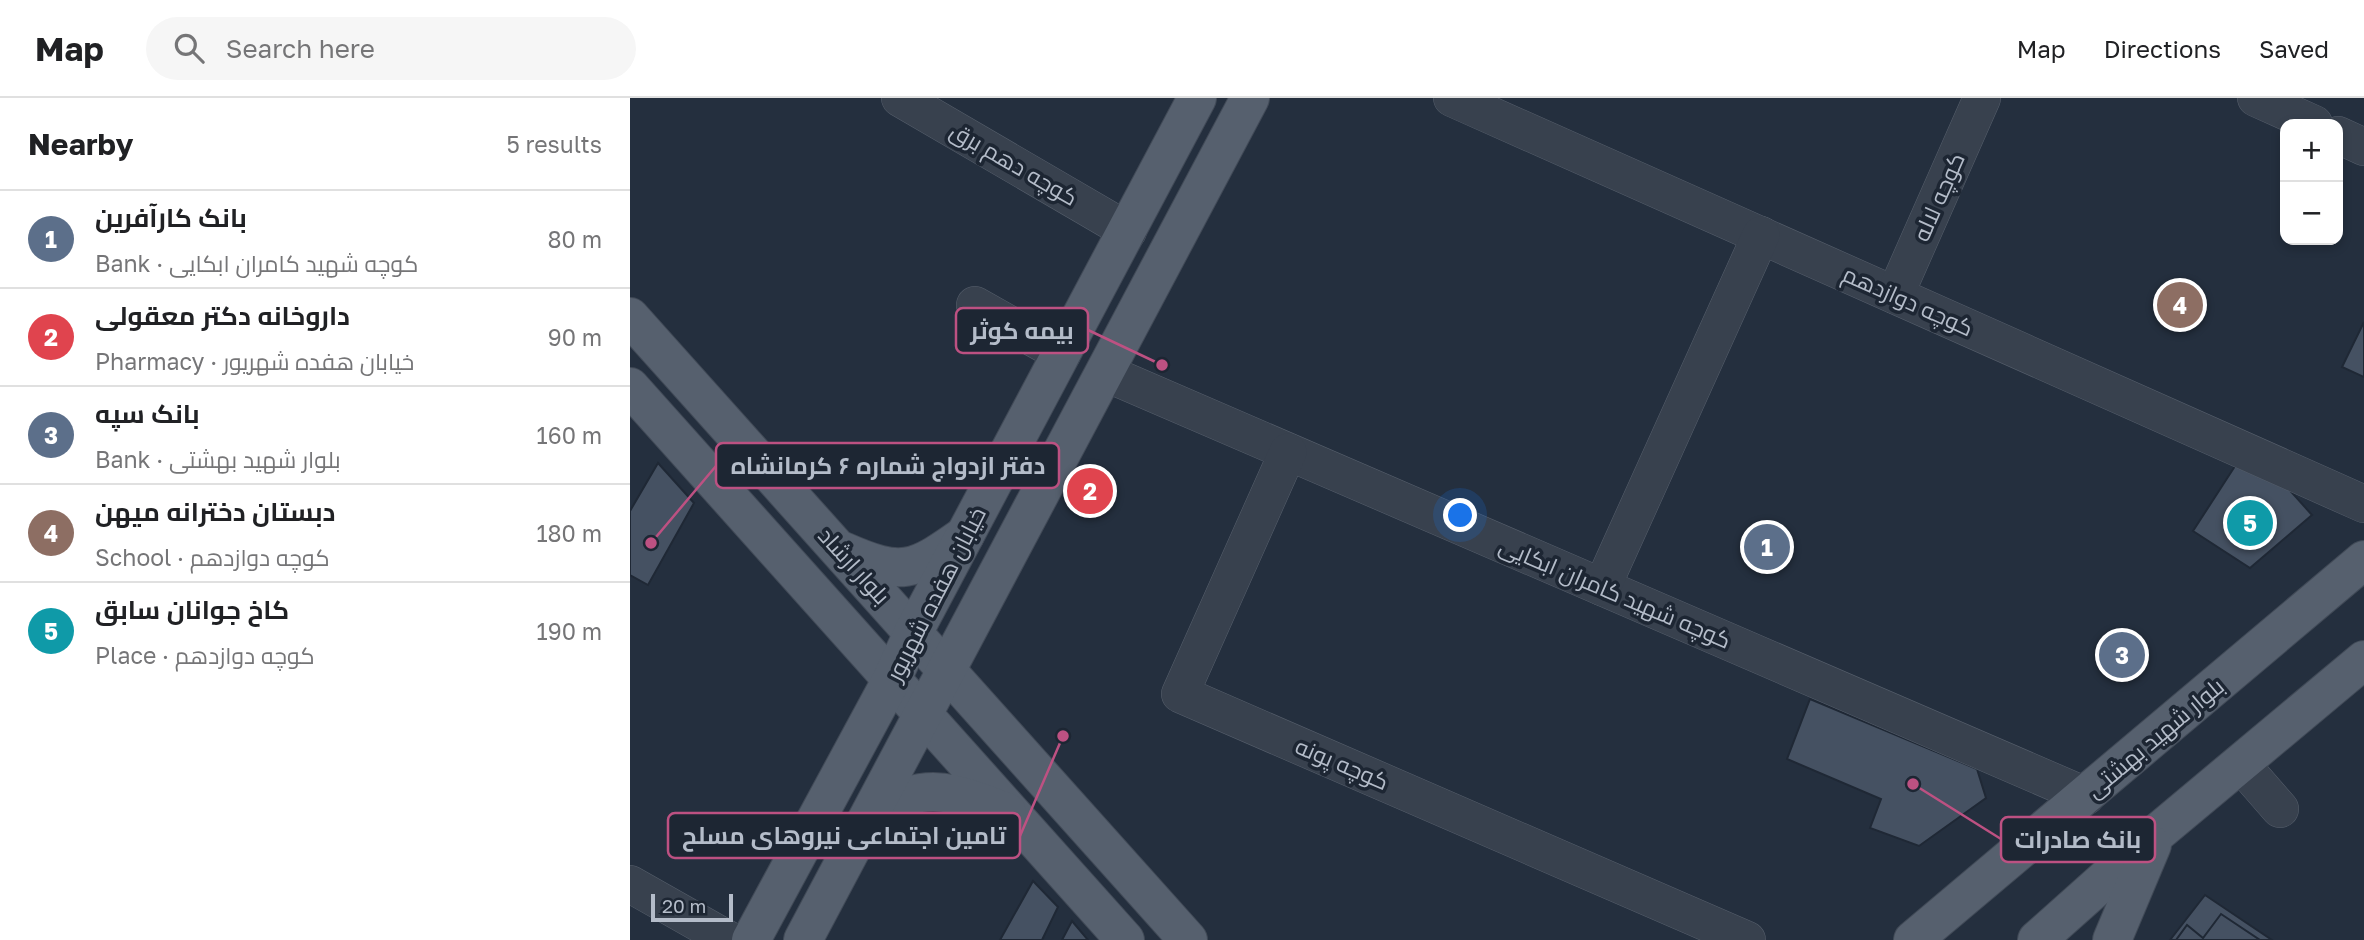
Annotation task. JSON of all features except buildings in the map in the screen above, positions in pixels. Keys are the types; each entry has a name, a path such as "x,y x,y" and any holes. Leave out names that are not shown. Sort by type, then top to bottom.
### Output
{"main road":[{"name":"خیابان هفده شهریور","path":"751,940 892,679 913,633 1198,98"},
{"name":"خیابان هفده شهریور","path":"803,940 874,811 1250,98"},
{"name":"بلوار ارشاد","path":"630,317 947,671 1176,936"},
{"name":"بلوار ارشاد","path":"630,387 1125,940"},
{"path":"838,549 882,568 903,568 937,555 965,536"},
{"name":"بلوار شهید بهشتی","path":"1913,940 2364,560"},
{"path":"2037,940 2157,833 2364,660"},
{"path":"874,811 902,795 929,792 963,796 1009,813"},
{"path":"2112,940 2157,833"}],"street":[{"name":"کوچه دهم برق","path":"900,98 1128,231"},
{"name":"کوچه دوازدهم","path":"1452,98 2364,504"},
{"name":"کوچه لاله","path":"1895,295 1982,98"},
{"path":"2256,98 2303,119"},
{"path":"2343,137 2364,147"},
{"path":"1602,587 1761,235"},
{"path":"975,305 1062,354"},
{"name":"کوچه شهید کامران ابکایی","path":"1106,373 2086,796"},
{"name":"کوچه پونه","path":"1288,452 1180,694 1698,931 1747,940"},
{"path":"2240,763 2280,809"},
{"path":"630,884 729,940"}],"place":[{"name":"دبستان دخترانه میهن","path":"2180,305"},
{"name":"بیمه کوثر","path":"1162,365"},
{"name":"داروخانه دکتر معقولی","path":"1090,491"},
{"name":"کاخ جوانان سابق","path":"2250,523"},
{"name":"دفتر ازدواج شماره ۶ کرمانشاه","path":"651,543"},
{"name":"بانک کارآفرین","path":"1767,547"},
{"name":"بانک سپه","path":"2122,655"},
{"name":"تامین اجتماعی نیروهای مسلح","path":"1063,736"},
{"name":"بانک صادرات","path":"1913,784"}]}
